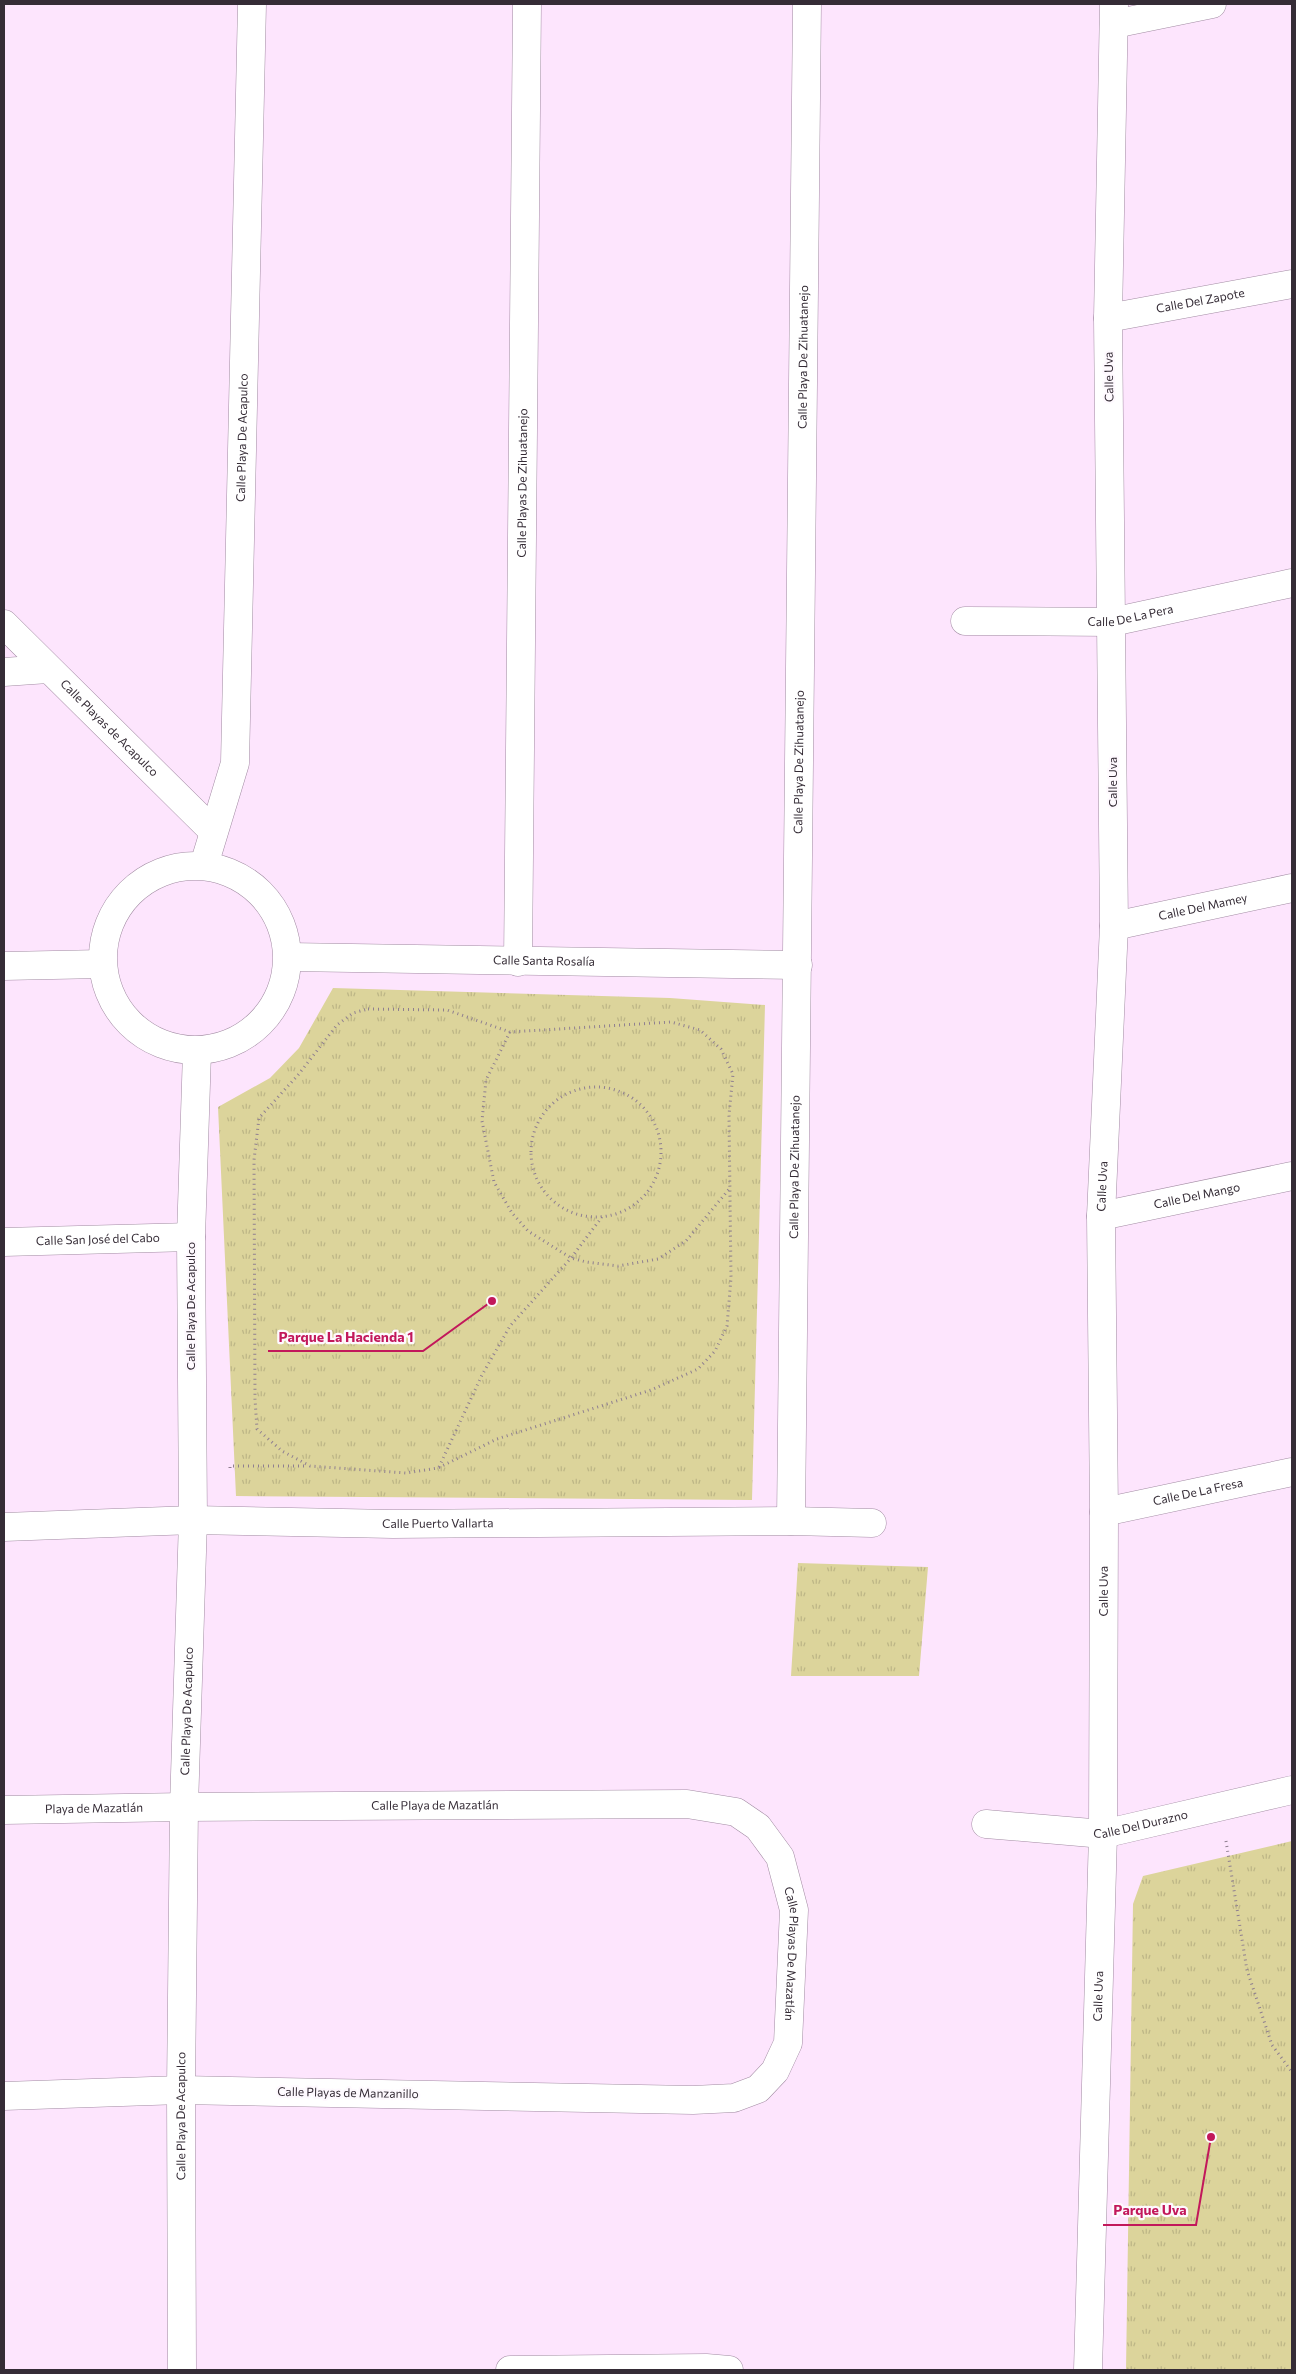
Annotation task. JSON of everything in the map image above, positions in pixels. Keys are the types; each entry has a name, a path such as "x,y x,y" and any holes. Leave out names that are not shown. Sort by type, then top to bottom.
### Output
{"street":[{"name":"Calle Playa De Acapulco","path":"204,865 235,763 252,4"},
{"name":"Calle Playas De Zihuatanejo","path":"518,962 527,4"},
{"name":"Calle Playa De Zihuatanejo","path":"791,1521 807,4"},
{"path":"1114,14 1212,4"},
{"name":"Calle Uva","path":"1088,2370 1103,1834 1104,1512 1100,1216 1114,926 1108,318 1114,14"},
{"name":"Calle Del Zapote","path":"1108,318 1292,284"},
{"name":"Calle De La Pera","path":"965,621 1112,622 1292,583"},
{"name":"Calle Playas de Acapulco","path":"4,624 213,831"},
{"path":"4,672 48,669"},
{"path":"204,865 237,874 264,894 283,923 289,957 278,1004 244,1039 197,1052 152,1041 116,1009 102,964 108,924 130,890 164,870 204,865"},
{"name":"Calle Del Mamey","path":"1114,926 1292,888"},
{"name":"Calle Santa Rosalía","path":"289,957 798,966"},
{"path":"4,966 102,964"},
{"name":"Calle Playa De Acapulco","path":"182,2370 181,2090 184,1807 193,1520 190,1237 197,1052"},
{"name":"Calle Del Mango","path":"1100,1216 1292,1176"},
{"name":"Calle San José del Cabo","path":"4,1242 190,1237"},
{"name":"Calle De La Fresa","path":"1104,1512 1292,1472"},
{"name":"Calle Puerto Vallarta","path":"4,1527 193,1520 393,1524 791,1521 872,1523"},
{"name":"Calle Del Durazno","path":"986,1824 1103,1834 1292,1790"},
{"name":"Calle Playa de Mazatlán","path":"184,1807 687,1804"},
{"name":"Calle Playas De Mazatlán","path":"687,1804 736,1812 758,1827 780,1857 794,1910 788,2043 776,2071 758,2089 734,2098 693,2100"},
{"name":"Playa de Mazatlán","path":"4,1810 184,1807"},
{"name":"Calle Playas de Manzanillo","path":"4,2096 181,2090 693,2100"},
{"path":"510,2370 718,2369"}],"path":[{"path":"230,1466 310,1466 406,1473 438,1468 498,1439 651,1390 698,1369 715,1351 727,1326 731,1278 729,1115 733,1074 721,1049 700,1030 671,1022 510,1032 447,1010 368,1009 353,1013 337,1025 298,1075 259,1118 254,1160 254,1389 257,1429 282,1451 310,1466"},
{"path":"510,1032 486,1080 482,1102 485,1144 494,1182 512,1213 528,1231 571,1258 618,1266 658,1259 686,1241 730,1187"},
{"path":"438,1468 482,1376 510,1326 571,1258 602,1217 623,1212 641,1199 654,1182 660,1162 660,1140 652,1120 639,1103 621,1091 600,1087 578,1088 559,1097 543,1113 533,1132 530,1153 534,1174 544,1193 560,1208 581,1216 602,1217"},
{"path":"1220,1806 1247,1970 1272,2045 1292,2072"}],"green space":[{"path":"333,988 670,998 765,1005 752,1500 236,1496 218,1107 270,1078 299,1048"},
{"path":"798,1563 928,1567 919,1676 791,1676"},
{"path":"1292,1841 1292,2370 1126,2370 1133,1904 1143,1876"}],"place":[{"name":"Parque La Hacienda 1","path":"492,1301"},
{"name":"Parque Uva","path":"1211,2137"}]}
